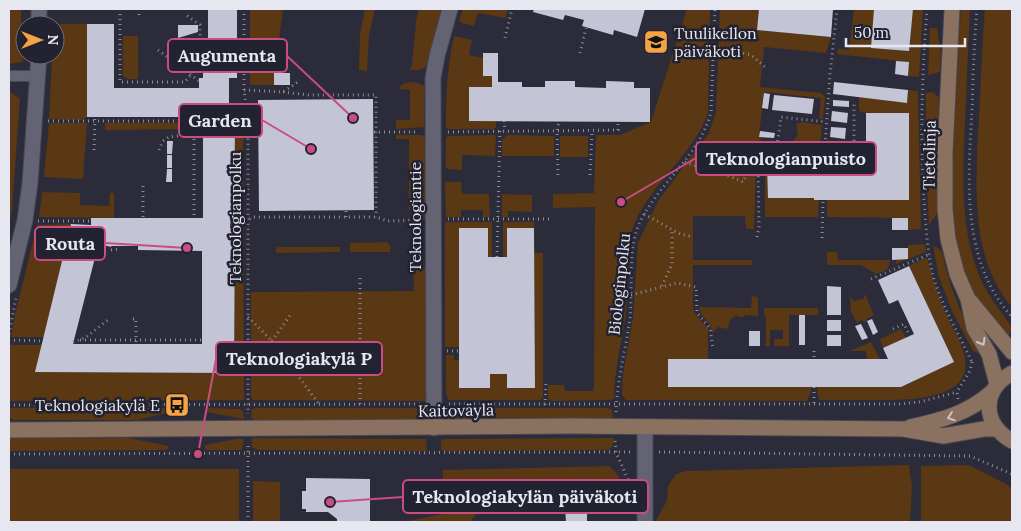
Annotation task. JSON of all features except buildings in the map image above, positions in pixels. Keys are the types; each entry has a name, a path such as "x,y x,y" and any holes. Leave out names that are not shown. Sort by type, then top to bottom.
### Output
{"street":[{"name":"Teknologiantie","path":"434,428 433,78 450,9"},
{"name":"Tietolinja","path":"952,9 945,153 945,209 948,239 957,274 968,299 974,328 989,354 995,388 990,402 990,412 992,421 997,429"},
{"path":"9,285 25,220 30,183 38,65"},
{"name":"Tietolinja","path":"968,299 1012,352"},
{"name":"Kaitoväylä","path":"903,429 942,420 961,413 978,404 1004,377 1012,373"},
{"name":"Kaitoväylä","path":"9,430 615,426 903,429 943,436 984,429 997,429"},
{"path":"645,427 645,522"},
{"path":"997,429 1012,441"}],"lane":[{"path":"9,76 38,76"}],"path":[{"path":"120,9 120,82 185,82 200,63 200,25 186,15"},
{"path":"139,9 139,15"},
{"name":"Teknologianpolku","path":"244,9 244,90 248,121 246,221 248,522"},
{"path":"506,38 512,9"},
{"name":"Biologinpolku","path":"616,452 616,405 630,318 635,235 644,214 653,200 685,162 708,124 712,112 715,9"},
{"path":"823,174 837,9"},
{"path":"977,9 970,155 970,208 974,238 987,278 1002,306 1012,317"},
{"path":"580,53 586,28"},
{"path":"714,46 751,55 765,67"},
{"path":"158,50 199,81"},
{"path":"283,92 298,82"},
{"path":"244,90 310,95 376,95 376,217"},
{"path":"757,237 760,227 758,166 762,161 854,161 854,102"},
{"path":"775,161 781,117 826,122"},
{"path":"46,121 95,119 208,122 248,121"},
{"path":"94,150 95,119"},
{"path":"504,121 505,131"},
{"path":"558,175 557,132 559,121"},
{"path":"208,122 208,129"},
{"path":"375,132 592,132 618,130 618,122"},
{"path":"159,150 163,140 169,137 194,134 208,129 213,131"},
{"path":"497,257 500,131"},
{"path":"590,175 592,132"},
{"path":"194,134 194,218"},
{"path":"685,162 743,182 750,166 758,166"},
{"path":"143,186 143,218"},
{"path":"822,238 823,200"},
{"path":"346,211 346,217"},
{"path":"644,214 680,234 693,237"},
{"path":"230,222 246,221 253,217 376,217 388,221 550,219"},
{"path":"25,220 91,221"},
{"path":"661,287 672,264 672,229"},
{"path":"110,246 110,250 121,249"},
{"path":"871,279 930,254"},
{"path":"360,276 360,404"},
{"path":"631,294 677,283 696,286 697,313 710,328 713,349"},
{"path":"272,341 291,314"},
{"path":"248,317 272,341 319,404"},
{"path":"73,342 96,330 109,319"},
{"path":"133,319 136,319 136,342"},
{"path":"894,329 904,324 910,336"},
{"path":"9,340 43,341"},
{"path":"80,340 136,342 202,340"},
{"path":"444,351 459,351"},
{"path":"814,351 814,359"},
{"path":"545,405 546,382"},
{"path":"814,387 814,404"},
{"path":"9,405 900,404 920,402 956,392"},
{"path":"616,452 630,481 629,490"},
{"path":"9,454 644,452 970,456 1012,474"}],"shaded area":[{"path":"9,9 21,9 21,15 15,15 15,63 9,64"},
{"path":"250,9 283,9 279,40 278,73 274,73 274,85 250,85"},
{"path":"365,9 375,9 369,35 367,71 359,70 360,35"},
{"path":"419,9 441,9 426,67 419,70 409,70 412,66 416,21"},
{"path":"463,9 508,9 505,18 478,13 474,26 459,21"},
{"path":"687,9 710,9 708,112 694,140 652,194 635,222 627,266 626,312 615,375 614,399 552,401 548,399 548,385 564,385 564,389 567,391 593,391 595,207 553,208 553,194 594,193 596,135 620,135 651,122"},
{"path":"720,9 759,9 757,30 831,37 826,53 764,47 760,87 821,93 825,97 823,119 819,119 821,98 764,92 759,136 761,137 760,145 773,147 771,157 761,158 756,166 754,229 746,229 745,216 693,216 693,260 752,260 752,265 693,265 693,307 695,314 708,328 708,359 668,359 668,387 811,387 811,392 807,401 626,400 622,395 623,374 633,318 638,243 658,201 709,133 716,112"},
{"path":"854,9 874,10 909,49 913,9 923,9 919,77 908,76 909,62 837,54 838,49 849,50"},
{"path":"961,9 970,9 963,180 966,221 974,261 984,287 1012,328 1008,339 986,312 969,282 962,263 955,223 953,161"},
{"path":"985,9 1012,9 1012,307 998,287 988,265 981,241 978,216 977,165"},
{"path":"65,24 87,24 87,117 81,120 49,119 52,65 65,65"},
{"path":"930,28 937,28 941,54 940,72 928,75"},
{"path":"123,36 138,36 138,79 123,77"},
{"path":"454,36 472,40 469,55 483,58 483,76 492,76 496,121 494,129 446,128 447,81"},
{"path":"415,82 424,86 424,127 396,129 396,120 410,120 410,90 399,89 403,84"},
{"path":"908,90 918,91 921,229 908,230 908,218 827,217 827,200 909,200 909,113 866,113 859,111 859,97 907,103"},
{"path":"9,91 20,99 12,209 9,225"},
{"path":"933,92 939,98 937,214 929,225 926,165 926,93"},
{"path":"802,122 822,125 819,155 793,150 792,143 798,135 796,124"},
{"path":"49,123 87,123 83,179 44,177"},
{"path":"105,123 199,123 199,129 105,130"},
{"path":"213,124 243,124 244,400 9,401 10,345 42,345 36,372 234,373 235,228 230,228 230,216 234,216 235,128 213,127"},
{"path":"396,135 422,135 425,138 425,218 418,218 417,210 409,210 409,139 396,139"},
{"path":"495,135 495,156 462,155 462,170 448,169 446,167 446,138 448,136"},
{"path":"507,135 554,136 554,156 502,156 502,140"},
{"path":"560,136 588,136 588,157 560,157"},
{"path":"765,166 767,166 768,198 814,198 814,200 819,200 818,217 765,217"},
{"path":"445,182 461,182 462,194 489,194 490,217 483,217 483,210 461,210 461,217 446,217"},
{"path":"42,192 80,193 80,205 109,206 110,193 114,193 114,218 39,217"},
{"path":"502,194 532,195 532,212 508,211 508,217 502,217"},
{"path":"445,222 492,222 492,257 488,257 488,228 459,228 459,347 445,347"},
{"path":"503,222 534,222 534,228 507,229 507,257 503,257"},
{"path":"71,224 44,337 11,337 37,225"},
{"path":"387,242 391,247 390,252 350,252 350,243"},
{"path":"908,245 925,245 926,252 896,264 896,259 908,259"},
{"path":"933,246 942,252 956,298 982,353 980,354 973,351 952,311 939,277"},
{"path":"278,247 340,247 340,252 276,253"},
{"path":"827,252 837,252 838,260 890,260 888,269 876,274 861,265 827,265"},
{"path":"534,253 543,253 543,398 540,400 449,400 446,394 446,355 454,355 454,360 459,360 460,388 489,388 490,374 507,374 507,388 535,388"},
{"path":"925,258 928,260 940,300 964,353 964,373 957,384 946,391 916,399 820,400 817,387 901,387 954,362 909,266"},
{"path":"418,263 426,267 426,401 253,400 251,397 251,292 414,291 413,267"},
{"path":"865,294 874,315 866,319 867,321 864,322 862,320 857,323 851,311 850,296 854,301 863,299"},
{"path":"752,296 758,297 758,316 745,315 742,318 734,317 730,320 727,329 718,327 712,333 710,325 699,307 751,308"},
{"path":"764,308 818,308 818,315 789,315 789,346 774,346 774,339 783,339 783,330 770,330 770,346 766,346 764,344 766,343 766,317 764,316"},
{"path":"901,329 906,338 883,348 880,339"},
{"path":"871,342 880,359 867,359 866,351 849,351"},
{"path":"9,408 164,408 170,412 137,420 14,420 9,417"},
{"path":"207,408 240,409 243,412 244,419 206,412"},
{"path":"424,408 416,418 411,420 254,420 251,418 252,409"},
{"path":"447,408 608,408 612,410 613,420 458,420 453,418"},
{"path":"9,438 129,438 169,446 167,450 9,451"},
{"path":"252,438 426,439 427,451 258,450 252,447"},
{"path":"613,438 613,445 609,450 443,451 441,449 441,440 443,439"},
{"path":"244,439 242,450 205,449 205,445"},
{"path":"909,465 912,486 910,522 655,522 667,501 668,486 676,474 686,471"},
{"path":"969,465 1012,489 1012,522 921,522 921,466"},
{"path":"610,466 619,477 618,500 605,510 590,504 482,506 470,522 403,522 442,514 443,470"},
{"path":"9,469 239,469 239,522 9,522"},
{"path":"253,481 280,482 280,522 253,522"}],"place":[{"name":"Tuulikellon päiväkoti","path":"656,42"},
{"name":"Augumenta","path":"353,118"},
{"name":"Garden","path":"311,149"},
{"name":"Teknologianpuisto","path":"621,202"},
{"name":"Routa","path":"187,248"},
{"name":"Teknologiakylä E","path":"177,405"},
{"name":"Teknologiakylä P","path":"198,454"},
{"name":"Teknologiakylän päiväkoti","path":"330,502"}]}
